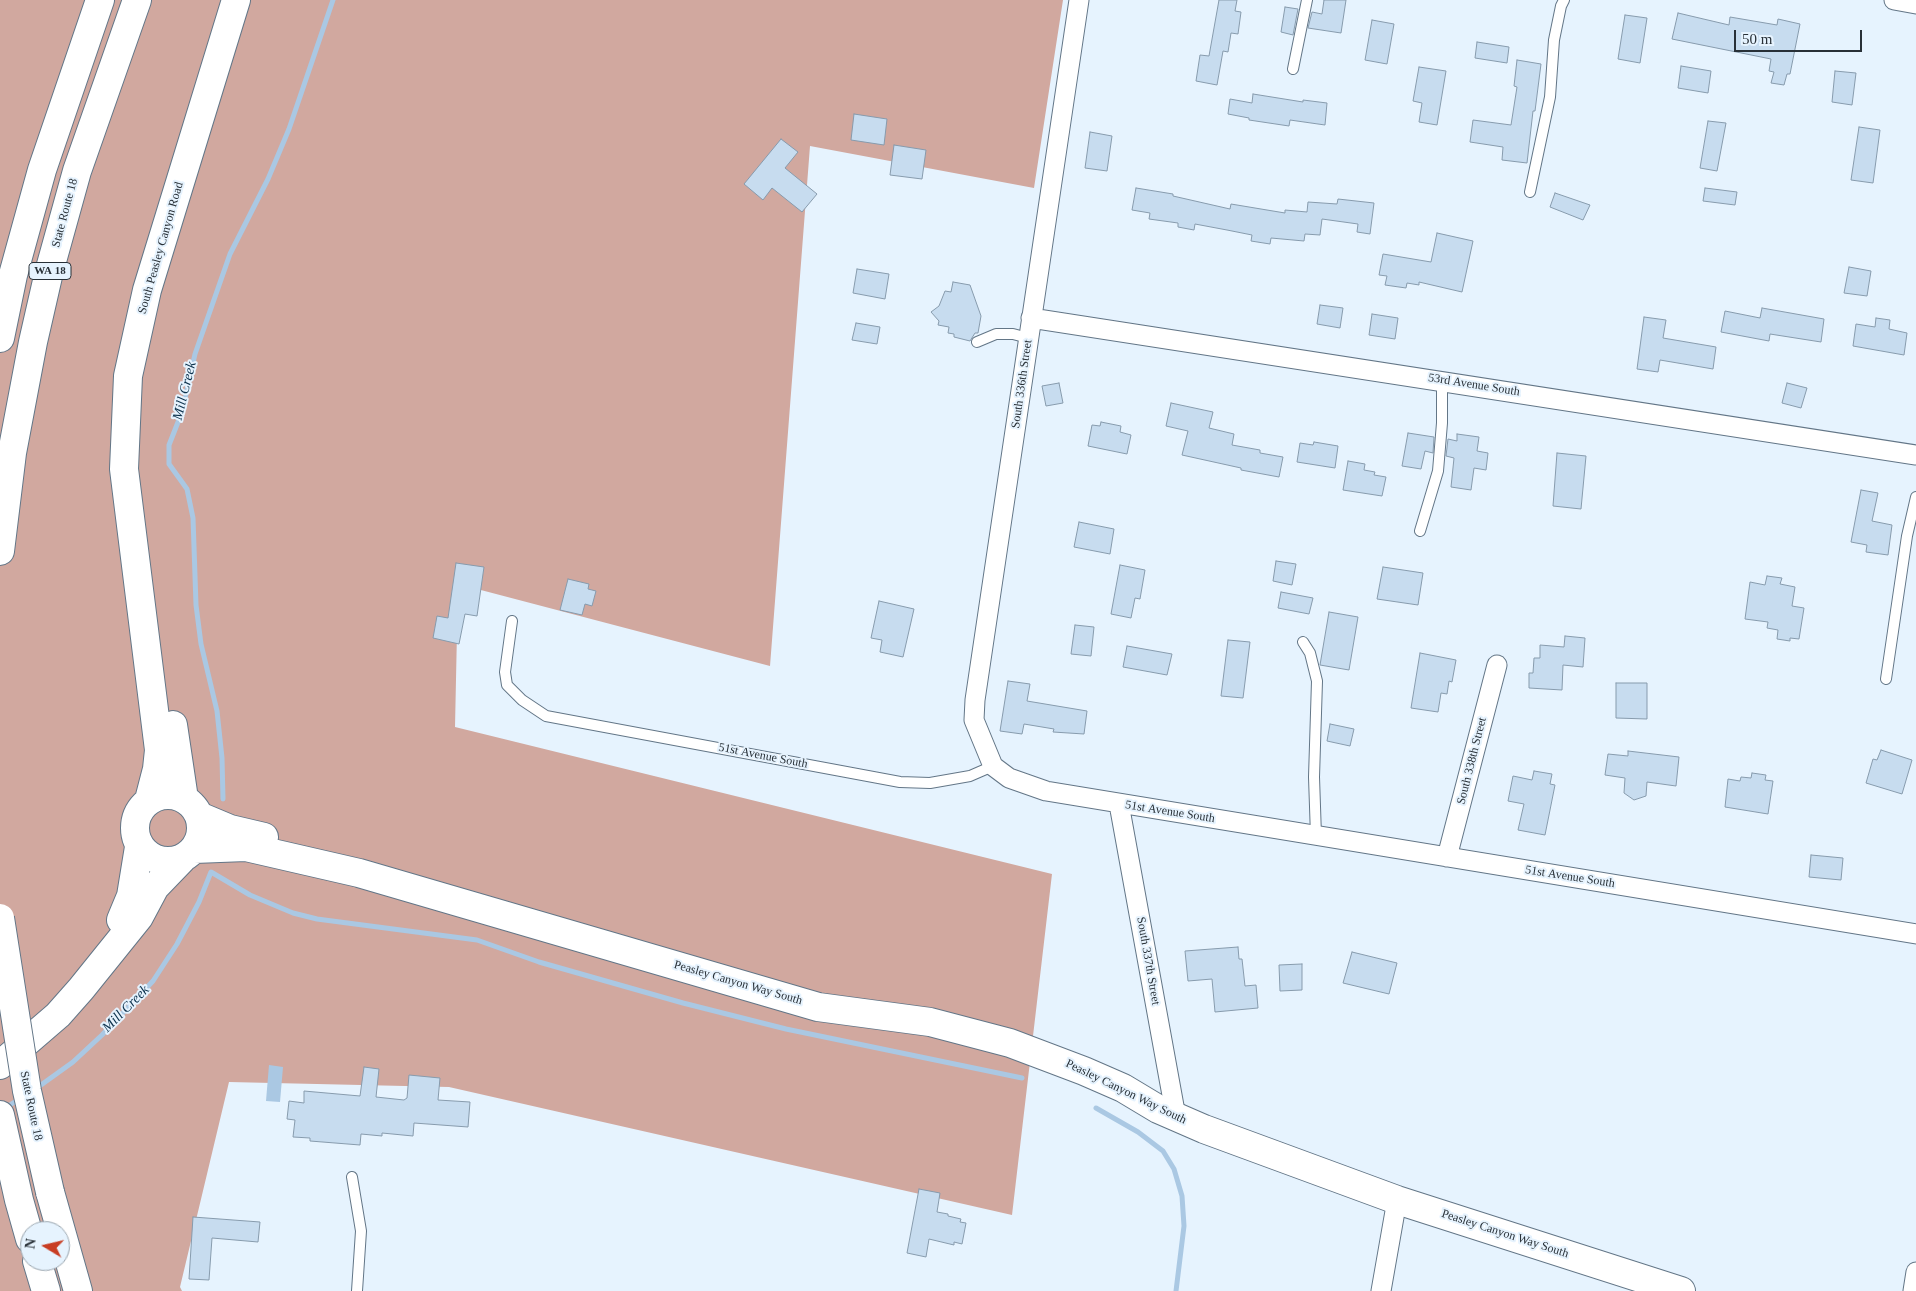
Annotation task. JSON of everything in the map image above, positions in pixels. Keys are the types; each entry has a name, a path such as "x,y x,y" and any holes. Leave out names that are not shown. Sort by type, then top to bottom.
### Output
{"main road":[{"name":"WA 18","path":"0,338 13,275 42,170 100,0"},
{"name":"State Route 18","path":"0,551 12,453 33,342 49,272 77,171 137,0"},
{"name":"South Peasley Canyon Road","path":"149,800 157,769 159,750 124,469 128,376 147,290 236,0"},
{"name":"South Peasley Canyon Road","path":"143,621 164,687 192,808"},
{"path":"0,1065 58,1014 124,938 139,917 156,887 188,854 201,833 192,808 167,795 149,800 136,816 135,837 139,846 147,855 158,861 170,862 188,854"},
{"name":"Peasley Canyon Way South","path":"192,808 230,829 266,837 359,873"},
{"path":"58,1014 95,962 124,914 135,881 139,846"},
{"name":"Peasley Canyon Way South","path":"188,854 246,848 359,873 818,1007 930,1022 1010,1043 1060,1060 1115,1085 1176,1117 1397,1200 1681,1291"},
{"name":"State Route 18","path":"0,918 27,1091 50,1192 78,1291"},
{"path":"0,1115 18,1200 24,1221"},
{"path":"40,1271 46,1291"}],"street":[{"name":"South 336th Street","path":"993,766 974,720 975,700 1079,0"},
{"path":"1894,0 1916,4"},
{"name":"53rd Avenue South","path":"1032,318 1442,380 1916,455"},
{"name":"South 338th Street","path":"1447,857 1497,665"},
{"name":"51st Avenue South","path":"993,766 1009,778 1028,786 1119,804 1916,934"},
{"name":"South 337th Street","path":"1119,804 1176,1117"},
{"path":"1381,1291 1397,1200"},
{"path":"1913,1291 1916,1272"}],"lane":[{"path":"1293,69 1307,0"},
{"path":"1530,192 1550,97 1554,40 1560,6 1564,0"},
{"path":"978,342 996,334 1013,334 1028,338"},
{"path":"1420,531 1438,471 1442,423 1442,380"},
{"path":"1886,679 1895,608 1916,497"},
{"name":"51st Avenue South","path":"512,621 505,672 508,685 522,700 546,716 900,782 930,783 970,776 993,766"},
{"path":"1303,642 1310,653 1317,681 1314,777 1316,836"},
{"path":"352,1177 360,1231 357,1291"}],"shaded area":[{"path":"0,0 1063,0 1034,188 810,146 770,666 458,584 455,727 1052,874 1012,1215 449,1087 229,1082 180,1287 182,1291 0,1291"}],"water":[{"path":"269,1065 283,1067 280,1102 266,1101"}],"building":[{"path":"1219,0 1237,0 1235,11 1241,12 1238,34 1231,33 1228,52 1223,51 1217,85 1196,81 1200,55 1209,56"},
{"path":"1324,0 1346,0 1341,33 1308,28 1312,12 1322,14"},
{"path":"1285,7 1298,9 1293,35 1281,32"},
{"path":"1678,13 1729,25 1730,17 1777,25 1778,19 1800,24 1790,74 1787,74 1784,85 1771,83 1774,72 1769,71 1771,59 1672,39"},
{"path":"1625,15 1647,18 1640,63 1618,59"},
{"path":"1372,20 1394,24 1387,64 1365,60"},
{"path":"1477,42 1509,47 1507,63 1475,58"},
{"path":"1517,60 1541,64 1527,163 1502,160 1503,147 1470,142 1473,120 1511,125 1517,87 1514,86"},
{"path":"1681,66 1711,71 1708,93 1678,88"},
{"path":"1419,67 1446,71 1437,125 1419,122 1422,103 1413,101"},
{"path":"1835,71 1856,73 1852,105 1832,102"},
{"path":"1253,94 1303,102 1303,100 1327,103 1325,125 1290,120 1289,126 1249,120 1249,118 1228,114 1230,99 1252,103"},
{"path":"854,114 887,119 884,145 851,140"},
{"path":"1708,121 1726,123 1717,171 1700,168"},
{"path":"1859,127 1880,130 1873,183 1851,180"},
{"path":"1090,132 1112,136 1107,171 1085,168"},
{"path":"781,139 798,152 785,168 817,194 802,212 772,188 763,200 744,184"},
{"path":"894,145 926,150 922,179 890,175"},
{"path":"1136,188 1173,194 1173,196 1230,209 1231,204 1285,213 1285,210 1307,212 1308,202 1337,204 1338,199 1374,203 1370,234 1357,232 1358,224 1322,219 1320,235 1305,234 1304,241 1271,238 1270,244 1251,241 1252,235 1195,224 1194,230 1178,227 1178,223 1149,219 1150,213 1132,210"},
{"path":"1705,188 1737,192 1735,205 1703,201"},
{"path":"1555,193 1590,205 1583,220 1550,207"},
{"path":"1437,233 1473,241 1462,292 1419,282 1419,285 1407,283 1406,288 1385,285 1387,276 1379,275 1383,254 1431,262"},
{"path":"1849,267 1871,271 1867,296 1844,293"},
{"path":"857,269 889,274 885,299 853,293"},
{"path":"953,282 970,285 981,316 978,333 975,333 970,341 954,337 954,334 948,333 949,327 938,325 939,321 931,312 939,306 945,291 951,292"},
{"path":"1320,305 1343,308 1340,328 1317,324"},
{"path":"1762,308 1824,319 1821,342 1770,334 1769,341 1721,332 1725,311 1760,318"},
{"path":"1372,314 1398,318 1395,339 1369,335"},
{"path":"1644,317 1666,320 1663,338 1716,347 1713,369 1660,360 1658,372 1637,369"},
{"path":"1876,318 1890,320 1889,329 1907,333 1904,355 1853,346 1856,324 1875,327"},
{"path":"856,323 880,327 877,344 852,340"},
{"path":"1059,383 1063,403 1046,406 1042,386"},
{"path":"1787,383 1807,388 1801,408 1782,403"},
{"path":"1171,403 1213,412 1209,428 1234,434 1232,445 1260,450 1260,453 1283,457 1279,477 1241,470 1241,468 1182,455 1188,431 1166,426"},
{"path":"1101,422 1121,426 1120,432 1131,435 1127,454 1088,446 1092,425 1100,426"},
{"path":"1408,433 1434,437 1433,453 1425,451 1421,469 1402,466"},
{"path":"1457,434 1479,437 1477,451 1488,453 1486,470 1474,468 1471,490 1451,487 1454,458 1446,456 1448,439 1457,441"},
{"path":"1314,442 1338,446 1335,468 1297,462 1300,443 1313,445"},
{"path":"1557,453 1586,456 1581,509 1553,506"},
{"path":"1348,461 1365,464 1364,470 1375,472 1374,475 1386,477 1382,496 1343,490"},
{"path":"1861,490 1878,493 1872,521 1892,525 1888,555 1866,552 1867,545 1851,542"},
{"path":"1079,522 1114,529 1110,554 1074,547"},
{"path":"1276,561 1296,564 1292,585 1273,581"},
{"path":"456,563 484,567 477,616 465,614 459,644 433,638 437,616 448,618"},
{"path":"1120,565 1145,570 1140,599 1135,598 1131,618 1111,614"},
{"path":"1383,567 1423,573 1418,605 1377,599"},
{"path":"1767,576 1782,578 1780,584 1795,587 1792,606 1804,608 1799,639 1790,638 1790,641 1777,639 1778,630 1767,628 1768,622 1745,619 1750,582 1765,585"},
{"path":"568,579 589,584 588,589 596,591 592,606 585,604 582,615 560,610"},
{"path":"1281,592 1313,598 1309,614 1278,608"},
{"path":"879,601 914,609 903,657 880,652 882,640 871,638"},
{"path":"1329,612 1358,617 1349,670 1320,665"},
{"path":"1075,625 1094,627 1091,656 1071,654"},
{"path":"1565,636 1585,638 1583,667 1563,665 1562,690 1529,688 1529,673 1533,673 1534,658 1540,658 1540,645 1564,647"},
{"path":"1228,640 1250,642 1243,698 1221,696"},
{"path":"1127,646 1172,654 1167,675 1123,667"},
{"path":"1420,653 1456,660 1452,682 1449,681 1447,694 1441,693 1438,712 1411,708"},
{"path":"1008,681 1030,684 1027,701 1087,711 1084,734 1053,732 1054,729 1024,724 1022,734 1000,731"},
{"path":"1616,683 1647,683 1647,719 1616,718"},
{"path":"1330,724 1354,729 1350,746 1327,741"},
{"path":"1881,750 1912,760 1902,794 1866,783 1873,759 1877,760"},
{"path":"1628,751 1679,757 1676,786 1647,782 1646,796 1634,800 1624,793 1625,778 1605,775 1608,754 1628,756"},
{"path":"1534,771 1552,774 1550,784 1555,785 1545,835 1518,830 1524,804 1508,801 1513,776 1532,780"},
{"path":"1752,773 1766,775 1765,780 1773,781 1768,814 1725,807 1728,779 1740,781 1741,777 1751,778"},
{"path":"1811,855 1843,858 1841,880 1809,877"},
{"path":"1238,947 1239,959 1242,959 1245,986 1256,985 1258,1008 1215,1012 1212,979 1188,981 1185,951"},
{"path":"1352,952 1397,963 1389,994 1343,983"},
{"path":"1302,964 1302,990 1280,991 1279,965"},
{"path":"364,1067 379,1069 376,1097 404,1100 407,1098 409,1075 440,1078 438,1100 470,1102 468,1127 414,1123 413,1136 382,1133 382,1136 361,1134 360,1145 310,1141 310,1138 293,1137 295,1120 287,1119 289,1101 304,1103 304,1091 360,1096"},
{"path":"919,1189 940,1193 937,1212 948,1214 948,1216 961,1219 960,1222 966,1223 962,1244 954,1242 954,1245 929,1239 926,1257 907,1253"},
{"path":"193,1217 260,1222 258,1242 212,1238 209,1280 189,1279"}],"waterway":[{"name":"Mill Creek","path":"223,799 222,758 217,711 201,644 196,605 193,518 187,489 169,464 169,445 182,412 195,354 230,254 268,179 289,129 333,0"},
{"path":"34,1090 73,1062 102,1035 153,981 177,944 199,902 211,872 250,895 293,913 317,919 477,940 539,962 683,1003 786,1029 1022,1078"},
{"name":"Mill Creek","path":"5,1108 21,1098"},
{"path":"1096,1108 1138,1132 1163,1151 1174,1169 1182,1196 1184,1226 1176,1291"}]}
